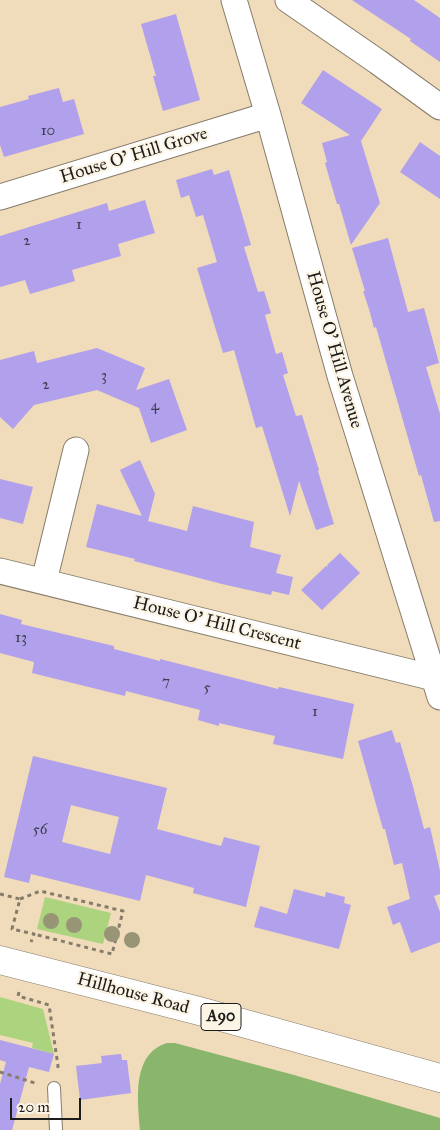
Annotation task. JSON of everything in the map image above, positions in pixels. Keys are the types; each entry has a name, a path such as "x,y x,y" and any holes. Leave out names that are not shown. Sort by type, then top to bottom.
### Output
{"main road":[{"name":"Hillhouse Road","path":"0,960 203,1012 440,1078"}],"street":[{"name":"House O' Hill Avenue","path":"234,0 268,115 340,376 437,688"},
{"path":"288,0 440,107"},
{"name":"House O' Hill Grove","path":"0,197 268,115"},
{"path":"44,581 76,450"},
{"name":"House O' Hill Crescent","path":"0,571 44,581 437,688"}],"lane":[{"path":"54,1088 56,1130"}],"path":[{"path":"20,899 40,891 123,911 112,954 34,934"},
{"path":"0,1072 54,1088"}],"green space":[{"path":"45,897 111,913 103,944 37,929"},
{"path":"0,997 43,1009 54,1054 32,1048 33,1043 0,1035"},
{"path":"167,1043 175,1043 294,1075 440,1118 440,1130 140,1130 138,1093 142,1068 147,1057 155,1049"}],"building":[{"path":"352,0 414,0 440,18 440,62 410,41 411,39"},
{"path":"176,14 200,100 163,111 153,76 156,76 141,24"},
{"path":"323,70 382,109 361,141 380,203 351,245 325,163 327,162 322,143 350,135 301,103"},
{"path":"59,88 63,102 74,99 84,134 4,157 0,145 0,107 29,99 28,96"},
{"path":"420,142 440,156 440,199 400,172"},
{"path":"212,169 214,175 229,170 251,245 244,247 258,292 264,291 271,313 265,315 276,354 282,352 288,373 283,375 296,416 302,415 319,470 334,524 316,530 299,481 290,516 262,426 256,428 234,350 223,353 197,268 217,262 203,215 196,217 189,195 181,198 176,180"},
{"path":"145,200 155,233 118,244 121,256 72,270 75,281 30,294 25,280 0,287 0,236 107,203 109,211"},
{"path":"388,238 408,312 424,308 439,363 426,367 440,414 440,521 434,522 421,475 419,476 376,327 374,328 363,291 365,291 352,248"},
{"path":"97,348 145,368 136,390 169,379 187,430 151,443 139,408 97,390 34,405 13,429 0,417 0,360 34,351 37,363"},
{"path":"140,460 155,494 148,521 187,531 193,506 254,522 250,547 281,555 276,573 293,577 289,595 272,591 271,595 222,584 86,547 97,504 142,516 120,470"},
{"path":"0,479 33,487 23,524 0,518"},
{"path":"340,553 360,573 322,610 301,590 326,566 328,567 327,565"},
{"path":"0,614 22,620 21,624 114,646 114,649 160,661 160,659 278,689 279,687 354,704 343,759 273,744 275,736 219,723 219,726 198,720 200,710 126,691 125,696 32,673 34,662 0,653"},
{"path":"392,730 396,743 400,742 424,829 430,827 440,871 440,894 434,896 440,912 440,942 411,953 400,922 393,925 387,907 410,899 402,863 394,865 358,741"},
{"path":"33,756 167,788 157,829 221,846 224,837 260,846 246,907 193,893 194,888 146,875 140,901 31,874 29,883 4,877","holes":["71,805 119,817 110,854 62,842"]},
{"path":"294,889 325,897 326,892 345,897 344,903 351,905 339,949 254,927 260,906 287,914"},
{"path":"0,1040 54,1054 49,1072 29,1067 12,1130 0,1130 0,1084 6,1062 0,1060"},
{"path":"121,1054 122,1060 127,1060 131,1093 80,1100 76,1066 102,1063 101,1056"}]}
